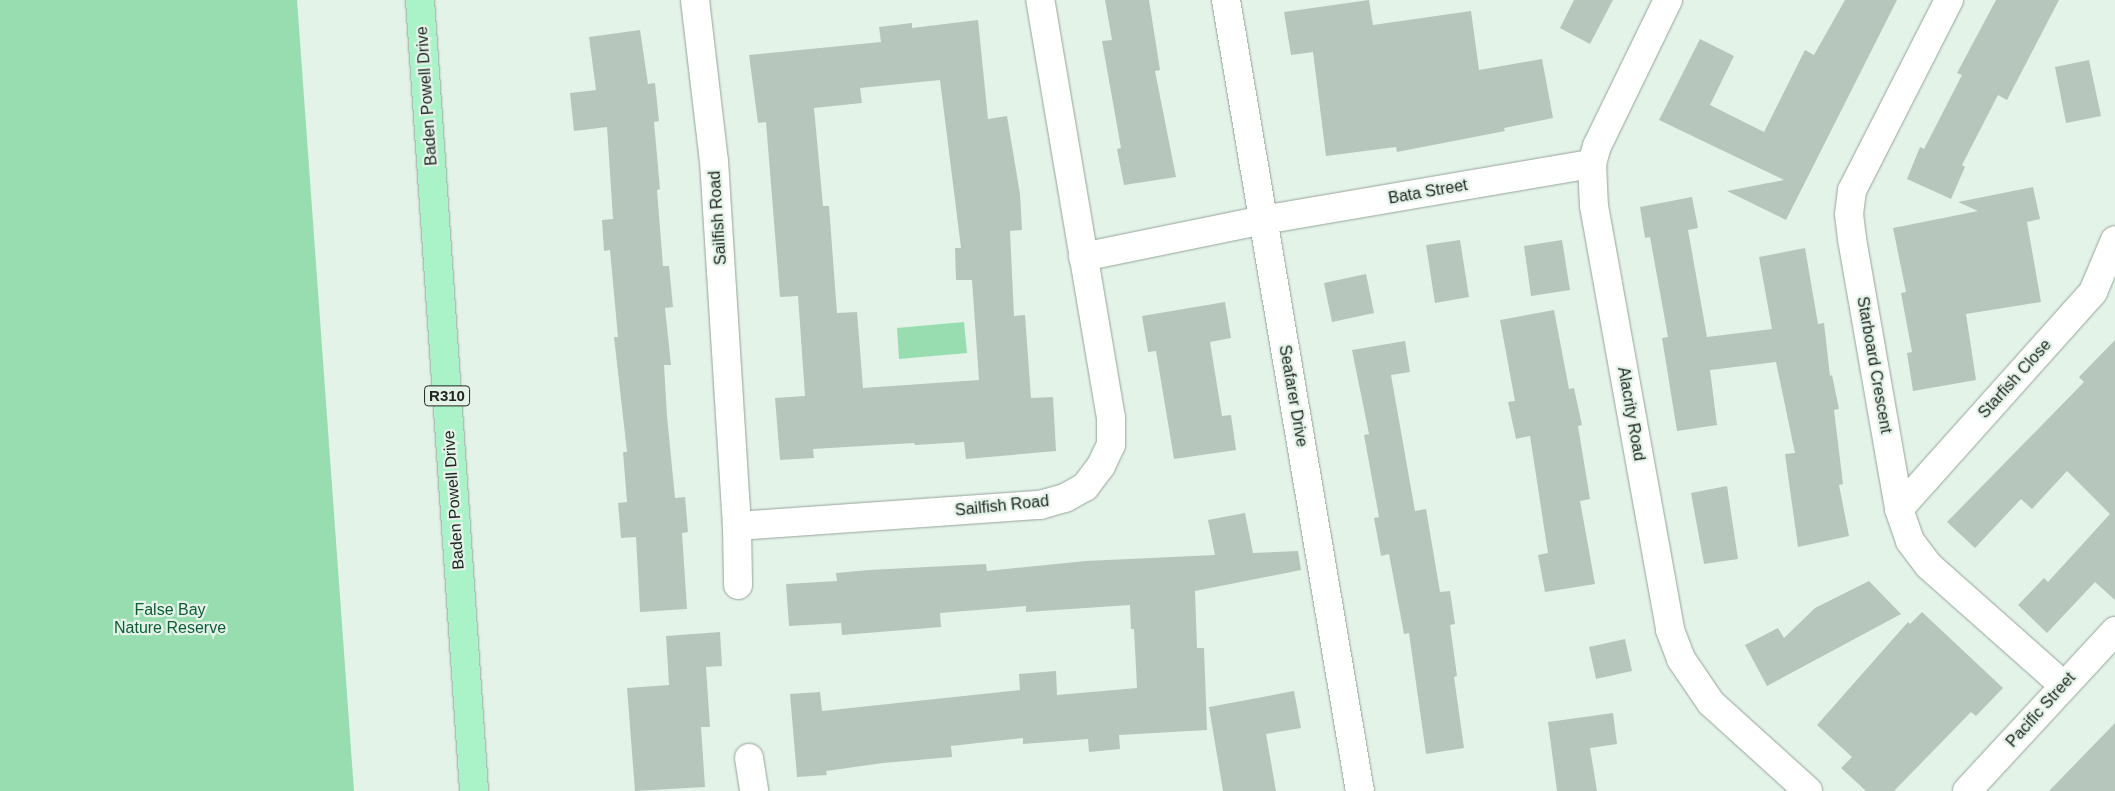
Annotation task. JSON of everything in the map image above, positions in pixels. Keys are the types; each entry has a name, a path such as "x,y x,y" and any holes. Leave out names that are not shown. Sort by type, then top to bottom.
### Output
{"main road":[{"name":"Baden Powell Drive","path":"420,0 474,791"}],"street":[{"name":"Sailfish Road","path":"695,0 714,161 737,526 738,584"},
{"name":"Sailfish Road","path":"737,526 1040,505 1065,498 1085,486 1101,466 1111,444 1112,418 1040,0"},
{"name":"Seafarer Drive","path":"1226,0 1360,791"},
{"name":"Alacrity Road","path":"1668,0 1620,94 1592,164 1594,206 1670,630 1680,659 1711,703 1808,791"},
{"name":"Starboard Crescent","path":"1949,0 1852,190 1849,214 1899,509 1910,541 1930,566 2063,685"},
{"name":"Bata Street","path":"1263,220 1592,164"},
{"path":"1083,257 1263,220"},
{"name":"Starfish Close","path":"1899,509 2093,292 2115,240"},
{"name":"Pacific Street","path":"1967,791 2063,685 2115,631"},
{"path":"749,758 754,791"}],"green space":[{"name":"False Bay Nature Reserve","path":"0,0 297,0 354,791 0,791"},
{"path":"964,322 967,353 899,359 897,328"}],"building":[{"path":"1105,0 1149,0 1160,70 1155,71 1176,177 1124,185 1117,149 1121,148 1102,41 1112,40"},
{"path":"1369,0 1373,25 1471,11 1479,70 1542,59 1553,118 1504,128 1505,131 1397,152 1396,147 1326,156 1313,52 1291,55 1284,12"},
{"path":"1574,0 1613,0 1590,44 1560,28"},
{"path":"1845,0 1897,0 1786,220 1727,191 1784,180 1659,120 1700,39 1734,56 1710,105 1764,132 1805,50 1814,55"},
{"path":"1996,0 2059,0 2007,100 1998,95 1962,165 1965,167 1951,199 1907,179 1920,147 1924,149 1962,75 1957,73"},
{"path":"978,20 988,119 1007,116 1020,194 1022,230 1010,231 1014,316 1025,315 1031,398 1053,397 1056,451 966,459 964,442 915,445 914,443 813,449 814,458 780,460 775,398 805,396 798,296 780,297 766,122 758,123 749,55 881,42 879,27 912,23 912,28","holes":["940,80 961,248 955,248 956,280 972,280 979,380 863,388 857,312 837,313 829,206 823,206 814,108 862,103 860,88"]},
{"path":"640,30 648,84 655,83 659,121 654,122 660,189 657,190 663,266 669,266 673,307 665,308 671,365 664,365 667,416 675,498 685,497 688,532 682,533 687,609 640,612 636,537 621,538 618,503 627,502 623,452 627,452 614,337 618,337 610,250 604,251 602,220 613,219 607,127 574,131 570,93 596,90 589,37"},
{"path":"2089,60 2101,116 2066,123 2055,67"},
{"path":"2033,187 2040,219 2027,222 2041,302 1966,314 1976,380 1913,391 1907,353 1912,352 1901,293 1906,292 1893,228 1978,211 1958,202"},
{"path":"1692,197 1698,228 1688,230 1707,337 1772,329 1759,257 1805,248 1818,324 1824,323 1830,376 1832,375 1839,409 1834,410 1843,484 1839,485 1849,536 1798,547 1785,454 1795,453 1776,362 1710,370 1717,425 1677,431 1662,338 1668,337 1650,237 1645,238 1640,207"},
{"path":"1460,240 1469,297 1435,303 1426,245"},
{"path":"1562,240 1570,290 1531,296 1524,246"},
{"path":"1366,274 1374,313 1332,322 1324,283"},
{"path":"1225,302 1231,338 1210,342 1222,416 1231,415 1236,450 1174,459 1156,351 1148,352 1142,316"},
{"path":"1554,310 1569,389 1574,388 1582,425 1578,426 1590,499 1580,501 1595,584 1545,592 1538,555 1548,553 1530,436 1516,439 1508,402 1515,401 1500,320"},
{"path":"2115,340 2115,600 2095,582 2047,633 2018,605 2044,578 2048,582 2110,514 2067,471 2032,509 2021,499 1975,548 1947,522 2084,382 2079,377"},
{"path":"1405,341 1410,372 1391,375 1415,511 1426,509 1440,592 1450,591 1455,624 1450,625 1457,676 1454,677 1464,748 1426,754 1409,633 1404,634 1389,554 1381,556 1374,518 1379,517 1364,435 1369,434 1352,350"},
{"path":"1727,486 1738,559 1704,564 1691,493"},
{"path":"1245,513 1253,553 1298,551 1301,570 1195,591 1197,648 1204,648 1207,730 1119,735 1120,749 1089,752 1088,739 1023,744 1023,738 951,746 952,757 883,763 826,771 827,775 797,777 790,694 820,692 822,711 1020,690 1019,674 1056,671 1057,695 1137,688 1134,629 1131,629 1130,605 1026,612 1026,606 940,613 941,627 842,635 841,623 789,626 786,584 837,581 836,573 869,570 986,564 987,571 1086,561 1215,555 1208,520"},
{"path":"1869,581 1901,614 1767,686 1745,645 1778,628 1784,638 1815,608"},
{"path":"1922,612 2003,688 1976,716 1971,712 1894,791 1866,791 1841,768 1852,757 1817,725 1908,622 1910,624"},
{"path":"720,632 722,666 706,667 710,727 701,727 705,787 635,791 627,688 669,685 666,636"},
{"path":"1625,639 1632,671 1596,679 1589,647"},
{"path":"1294,691 1301,728 1266,734 1276,791 1223,791 1209,707"},
{"path":"1613,713 1617,744 1590,748 1597,791 1557,791 1548,722"},
{"path":"2115,723 2115,791 2049,791"}]}
